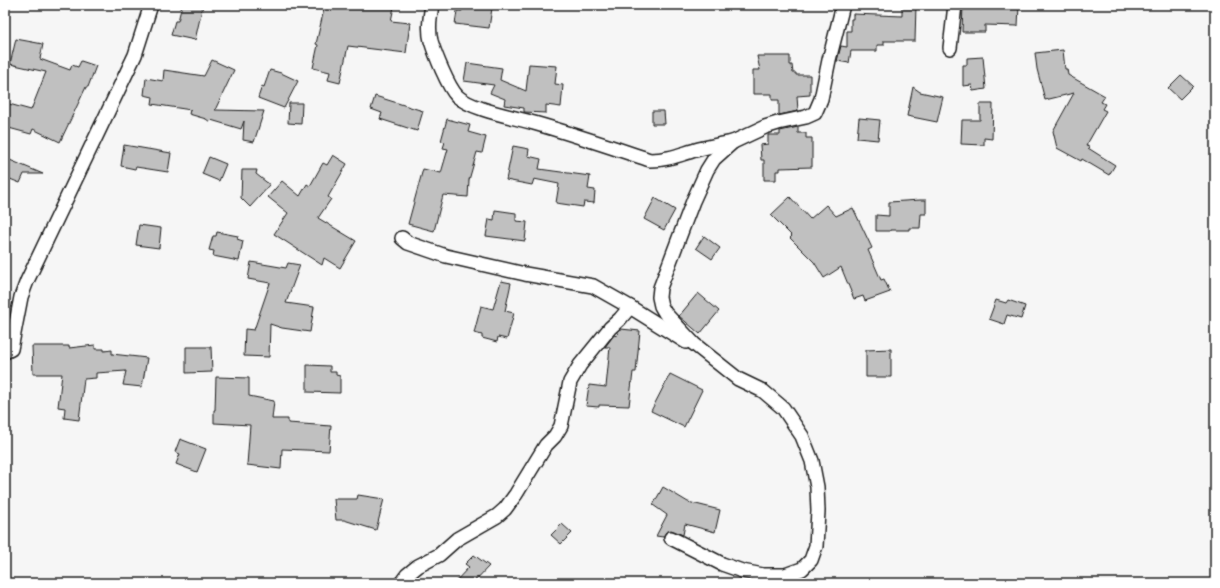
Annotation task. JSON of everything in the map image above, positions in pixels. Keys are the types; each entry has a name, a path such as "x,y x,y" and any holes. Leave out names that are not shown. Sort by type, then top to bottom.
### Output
{"street":[{"path":"5,352 11,348 20,297 135,55 151,5"},
{"path":"432,5 429,20 431,40 445,76 457,96 484,109 534,123 650,160 662,160 698,149 733,142 765,127 806,118 815,113 821,99 843,5"},
{"path":"950,48 955,5"},
{"path":"671,538 722,564 742,571 763,575 785,575 802,569 811,560 816,546 818,511 817,487 812,461 802,436 783,408 763,392 738,379 705,353 665,313 659,298 660,288 693,201 707,170 714,159 733,142"},
{"path":"402,238 408,243 446,256 525,274 593,286 705,353"},
{"path":"401,583 413,570 439,555 456,539 497,516 505,509 546,446 561,426 570,382 580,365 610,328 620,320 630,307"}],"building":[{"path":"182,5 203,5 195,40 171,35 175,21 178,21"},
{"path":"325,5 385,5 394,7 391,21 410,23 406,53 348,46 340,83 328,80 330,72 313,68 318,45 316,44"},
{"path":"462,5 488,5 488,7 492,8 489,28 455,24 457,11 462,11"},
{"path":"902,5 916,5 915,41 884,41 884,45 877,45 877,51 851,51 849,63 837,61 841,46 847,47 847,31 851,31 851,19 853,19 853,14 902,16"},
{"path":"963,5 1019,5 1018,26 985,25 985,32 962,32"},
{"path":"16,39 43,44 40,59 70,70 72,65 78,67 81,61 96,66 88,87 86,87 60,142 33,129 31,134 5,127 9,104 31,110 46,72 10,64"},
{"path":"1063,50 1065,69 1067,69 1068,75 1105,96 1101,102 1105,104 1102,109 1106,111 1086,146 1115,165 1109,175 1082,159 1081,161 1057,148 1053,131 1074,93 1045,100 1037,69 1035,53"},
{"path":"757,56 790,56 790,65 792,65 793,73 796,73 796,75 810,75 810,95 797,96 798,111 779,115 779,100 772,100 772,94 753,94 753,70 760,70"},
{"path":"983,57 986,89 973,91 972,85 963,86 963,65 967,65 967,58"},
{"path":"212,60 234,70 215,110 264,111 254,142 243,140 244,121 241,129 211,120 210,122 206,119 189,114 191,110 152,104 153,97 144,95 146,78 163,81 164,70 204,76"},
{"path":"467,63 502,68 500,80 526,91 529,64 557,66 555,84 563,85 561,107 546,105 546,113 524,112 524,108 504,105 505,99 490,93 494,85 464,81"},
{"path":"270,70 281,73 298,81 284,108 258,98"},
{"path":"1181,75 1193,86 1180,99 1168,88"},
{"path":"913,87 920,92 943,97 937,122 907,116"},
{"path":"375,96 423,111 417,131 380,119 382,113 371,109"},
{"path":"289,103 302,103 301,124 288,123"},
{"path":"980,104 993,104 992,139 984,138 984,145 961,144 962,120 980,120"},
{"path":"652,111 664,111 665,124 652,124"},
{"path":"859,118 880,120 878,140 857,138"},
{"path":"447,119 470,125 468,132 486,137 482,153 477,152 469,180 468,197 443,195 434,231 408,224 423,169 441,173 448,149 443,148 445,142 441,141"},
{"path":"798,127 798,133 806,133 806,138 812,138 812,167 780,168 780,171 776,171 776,180 764,180 764,160 761,160 760,145 768,144 768,135 780,135 780,131"},
{"path":"124,145 171,153 168,172 136,167 135,169 121,166"},
{"path":"513,146 529,149 528,156 541,159 539,169 590,176 588,189 595,190 594,203 584,202 583,207 556,203 559,184 534,179 532,185 506,180"},
{"path":"333,155 347,164 328,197 331,199 318,218 356,241 340,268 324,258 322,265 274,234 288,213 268,197 282,181 300,196 307,184 310,186 323,163 327,165"},
{"path":"209,157 226,164 219,181 202,174"},
{"path":"5,158 43,174 24,174 20,183 5,177"},
{"path":"242,170 257,170 256,174 270,185 250,207 241,198"},
{"path":"790,197 810,219 826,205 836,216 853,208 872,248 868,250 881,280 884,279 890,292 865,301 863,296 854,299 841,267 824,278 814,262 790,238 792,236 771,215"},
{"path":"655,198 675,210 664,230 644,219"},
{"path":"926,200 926,214 921,214 920,228 909,228 909,230 876,231 876,215 889,216 889,202"},
{"path":"495,210 516,213 516,221 527,222 525,241 486,236 489,219 494,220"},
{"path":"139,225 161,228 159,248 136,245"},
{"path":"217,232 238,236 237,239 243,241 239,261 213,256 214,251 209,250 213,236 216,236"},
{"path":"704,236 720,248 712,259 696,248"},
{"path":"251,262 286,268 288,263 300,265 286,303 314,307 310,332 282,328 270,324 269,357 244,356 245,329 254,330 270,283 248,279"},
{"path":"501,281 511,283 505,311 514,313 507,339 498,337 497,342 482,338 482,335 474,333 481,306 493,309"},
{"path":"698,293 719,311 700,334 679,316"},
{"path":"996,300 1006,303 1008,300 1025,306 1021,319 1007,315 1004,324 989,319"},
{"path":"621,329 640,331 636,372 633,372 629,406 586,406 589,385 606,387 610,347 605,347 614,335 617,336"},
{"path":"95,345 95,349 104,349 104,351 112,350 112,354 147,358 142,387 123,385 126,371 96,373 96,378 84,379 79,420 64,418 65,408 58,407 62,374 33,374 32,346 69,346 69,348"},
{"path":"186,347 211,347 212,372 186,373"},
{"path":"891,349 891,377 866,377 866,350"},
{"path":"307,365 330,366 330,372 336,372 336,375 340,376 340,393 307,392"},
{"path":"670,374 702,390 684,427 651,411"},
{"path":"216,377 249,378 249,396 274,401 272,419 288,419 288,423 331,426 329,451 282,449 281,469 247,465 250,425 214,423"},
{"path":"180,439 206,449 197,472 176,464 180,454 175,452"},
{"path":"663,487 688,502 720,510 715,532 685,524 683,535 671,530 666,532 663,537 656,536 667,515 653,505"},
{"path":"358,495 384,499 376,530 344,520 336,520 334,499 357,499"},
{"path":"562,524 572,533 561,544 551,535"},
{"path":"474,555 489,566 473,583 454,583 469,567 465,564"}]}
